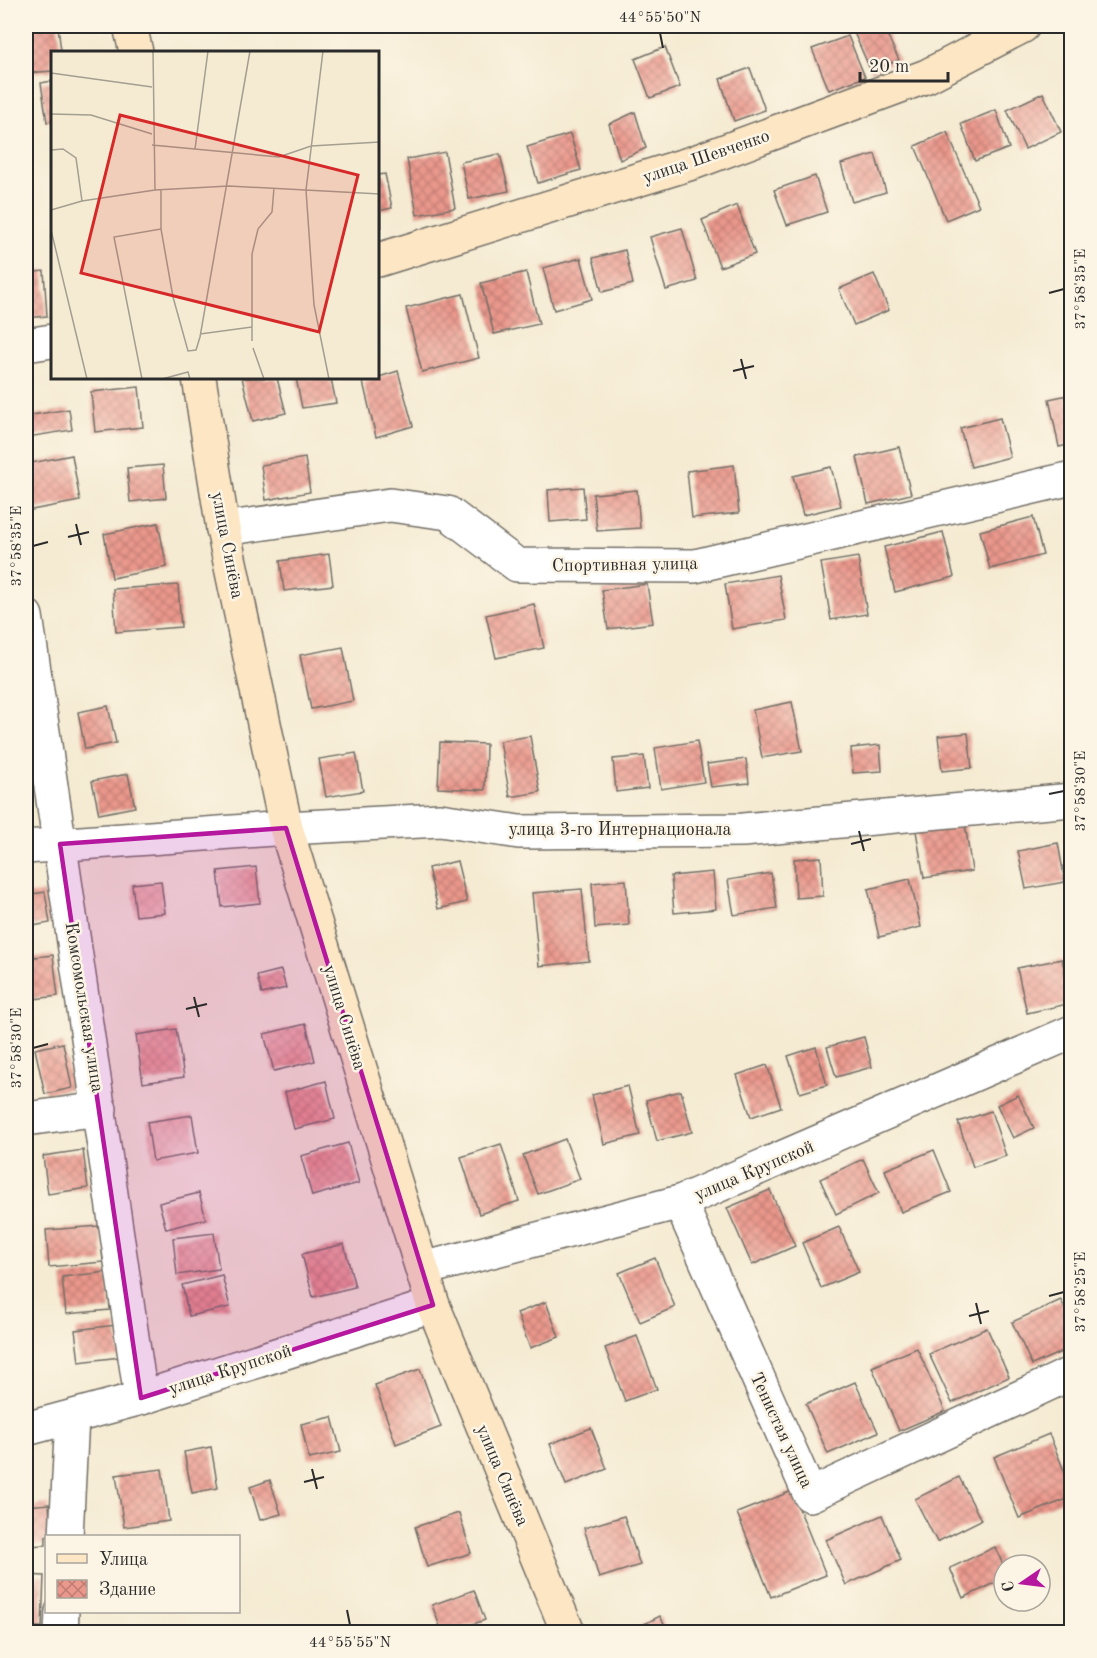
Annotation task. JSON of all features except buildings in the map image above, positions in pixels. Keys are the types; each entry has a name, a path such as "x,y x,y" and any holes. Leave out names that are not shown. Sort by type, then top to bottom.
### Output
{"main road":[{"path":"130,26 136,51"},
{"name":"улица Шевченко","path":"380,259 695,162 927,76 1023,26"},
{"name":"улица Синёва","path":"199,380 223,529 286,828 433,1305 568,1632"}],"street":[{"path":"26,345 51,341"},
{"name":"Спортивная улица","path":"223,529 390,505 448,513 518,565 695,566 1071,478"},
{"name":"Комсомольская улица","path":"26,616 141,1398"},
{"name":"улица 3-го Интернационала","path":"26,847 286,828 440,820 519,832 743,830 1071,800"},
{"name":"улица Крупской","path":"423,1269 680,1202 1071,1032"},
{"path":"26,1119 100,1109"},
{"name":"Тенистая улица","path":"680,1202 810,1495 1071,1373"},
{"name":"улица Крупской","path":"26,1429 141,1398 433,1305"},
{"path":"66,1535 72,1417"},
{"path":"61,1632 62,1613"}],"highlighted area":[{"path":"286,828 433,1305 141,1398 60,844"}]}
